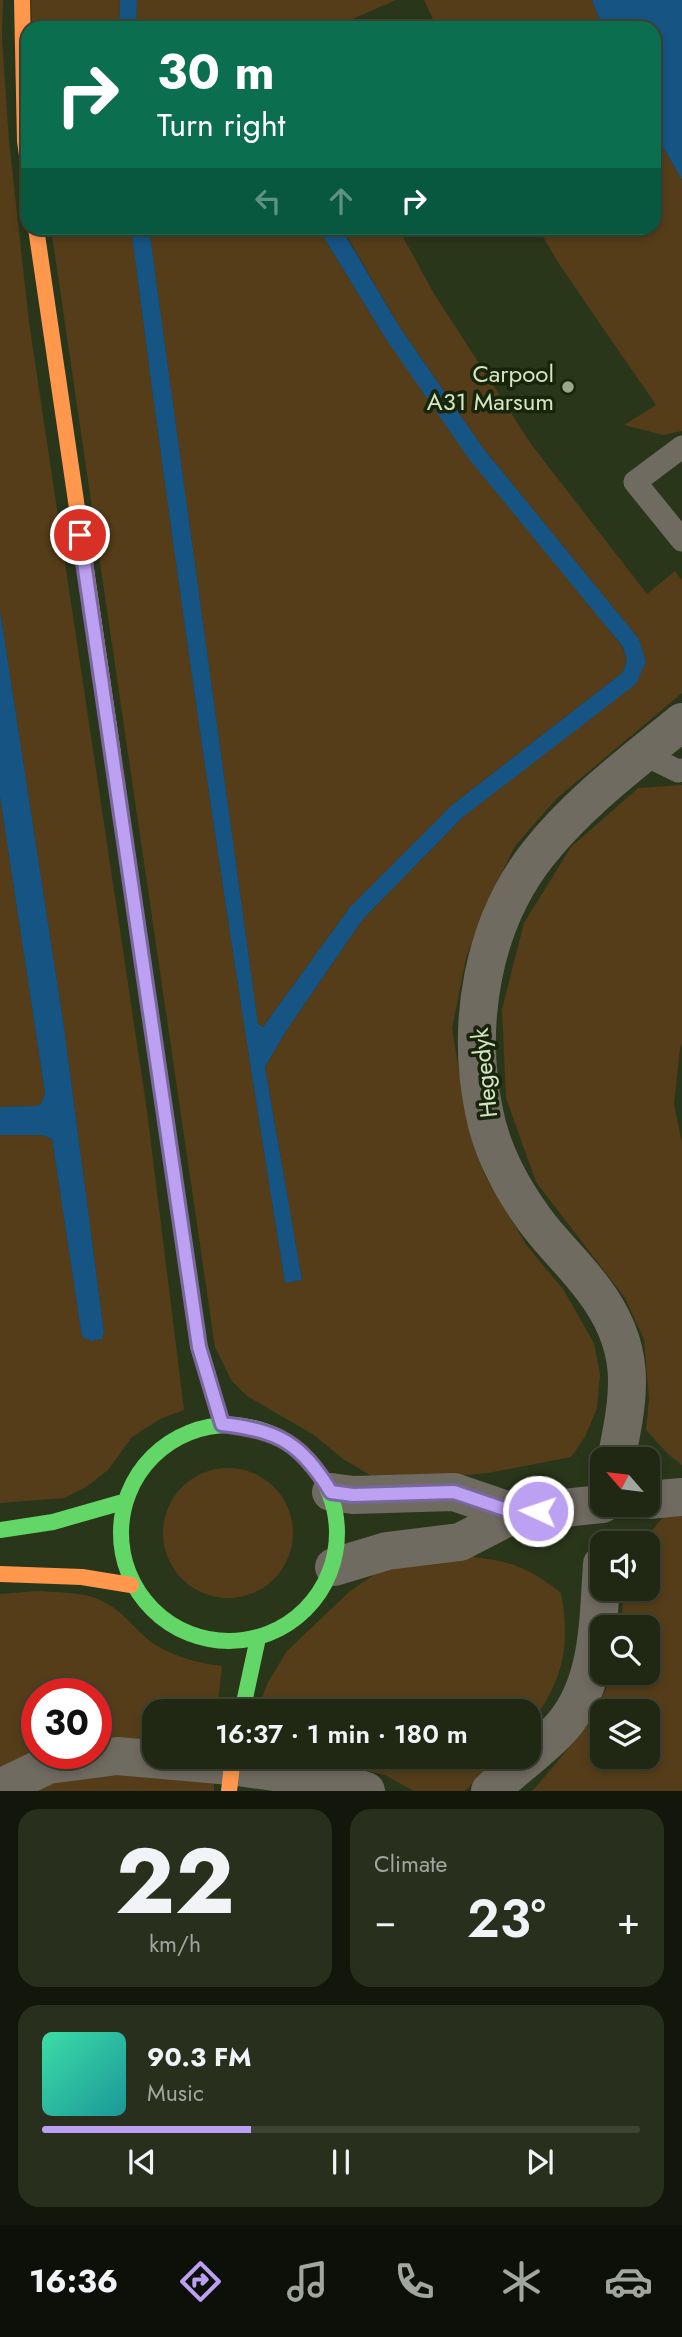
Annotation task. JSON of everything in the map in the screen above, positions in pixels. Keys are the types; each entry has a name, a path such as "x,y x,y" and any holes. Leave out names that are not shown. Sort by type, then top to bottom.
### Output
{"highway":[{"path":"22,0 22,21"},
{"path":"37,235 199,1347 222,1424"},
{"path":"222,1424 257,1428 301,1452 317,1468 331,1492 338,1517 334,1567 319,1592 300,1613 278,1629 258,1638 227,1642 200,1639 170,1625 148,1607 131,1585 123,1560 120,1536 124,1502 135,1476 151,1457 181,1436 222,1424"},
{"path":"0,1530 53,1522 124,1502"},
{"path":"0,1574 108,1579 131,1585"},
{"path":"245,1699 258,1638"}],"street":[{"name":"Hegedyk","path":"619,1447 627,1407 626,1354 605,1306 593,1288 533,1217 511,1184 496,1150 484,1112 476,1033 487,959 503,912 518,884 555,833 579,809 682,722"},
{"path":"331,1492 353,1495 454,1492 516,1513"},
{"path":"660,1499 682,1497"},
{"path":"334,1567 387,1551 460,1542 516,1513 590,1506"},
{"path":"490,1791 558,1732 575,1709 590,1673 599,1601"},
{"path":"0,1788 48,1765 117,1756 231,1771 325,1779 366,1791"}],"lane":[{"path":"682,447 635,482 682,540"},
{"path":"643,754 678,771 682,770"}],"shaded area":[{"path":"0,0 3,0 2,39 9,141 29,322 147,1111 184,1410 160,1419 132,1437 108,1470 86,1487 64,1498 0,1503 0,1135 42,1135 52,1139 82,1336 92,1341 101,1339 104,1332 64,1027 0,610"},
{"path":"31,0 120,0 119,21 32,21"},
{"path":"137,0 396,0 348,21 136,21"},
{"path":"424,0 592,0 600,21 434,21"},
{"path":"661,143 682,180 682,431 663,435 624,425 656,405 561,267 542,235 661,235"},
{"path":"52,235 132,235 204,756 285,1283 302,1280 265,1067 286,1031 363,919 463,817 646,662 639,639 483,448 399,326 346,235 402,235 433,292 531,444 647,594 675,571 682,580 682,693 556,799 515,846 487,902 466,958 452,1028 463,1097 485,1176 527,1246 563,1289 594,1343 600,1374 597,1408 585,1437 571,1457 488,1473 410,1480 375,1478 343,1459 314,1435 247,1396 231,1380 215,1347"},
{"path":"150,235 322,235 384,336 623,648 627,661 622,673 452,805 350,907 263,1027 258,1024"},
{"path":"682,785 682,1043 674,1104 682,1143 682,1465 646,1430 649,1399 644,1339 625,1298 536,1182 506,1098 502,1009 524,923 571,847 638,788"},
{"path":"0,797 45,1093 41,1104 36,1106 0,1107"},
{"path":"228,1468 253,1473 274,1487 288,1508 293,1533 288,1558 274,1579 253,1593 228,1598 203,1593 182,1579 168,1558 163,1533 168,1508 182,1487 203,1473"},
{"path":"682,1510 682,1791 532,1791 567,1750 590,1717 590,1769 660,1769 660,1699 601,1699 608,1685 660,1685 660,1615 622,1615 623,1601 660,1601 660,1531 652,1531 667,1512"},
{"path":"474,1557 500,1561 540,1578 561,1593 565,1629 562,1663 541,1710 541,1699 262,1699 268,1682 287,1651 349,1592 375,1574 416,1561"},
{"path":"37,1591 72,1593 98,1599 116,1610 160,1647 190,1660 222,1666 218,1699 142,1699 142,1739 112,1739 112,1678 21,1678 21,1758 0,1768 0,1594"},
{"path":"360,1769 486,1769 465,1791 414,1791 385,1775"},
{"path":"117,1774 214,1782 214,1791 34,1791 53,1782"}],"water":[{"path":"120,0 137,0 136,21 119,21"},
{"path":"592,0 682,0 682,180 661,143 661,21 600,21"},
{"path":"132,235 150,235 258,1024 263,1027 350,907 452,805 622,673 627,661 623,647 469,459 384,336 322,235 345,235 399,326 483,448 639,639 646,662 636,684 463,817 363,919 286,1031 265,1067 302,1280 285,1283 243,1020 166,492"},
{"path":"0,610 64,1027 104,1332 102,1339 92,1341 82,1337 52,1139 42,1135 0,1135 0,1107 36,1106 41,1104 45,1093 0,797"}],"traffic: fast":[{"path":"177,1197 199,1347 222,1424"},
{"path":"229,1425 270,1433 306,1456 329,1492 337,1533 329,1574 306,1610 270,1633 229,1641 188,1633 152,1610 129,1574 121,1533 129,1492 152,1456 188,1433 229,1425"},
{"path":"0,1530 53,1522 123,1502"},
{"path":"245,1699 258,1638"}],"traffic: slow":[{"path":"22,0 22,21"},
{"path":"37,235 113,754"},
{"path":"0,1574 82,1577 131,1585"},
{"path":"229,1791 232,1769"}],"traffic: jam":[{"path":"113,754 177,1197"}],"place":[{"name":"Carpool A31 Marsum","path":"568,387"}],"route":[{"path":"80,535 199,1347 222,1424 257,1428 283,1440 301,1452 317,1468 331,1492 353,1495 454,1492 516,1513 538,1511"}]}
